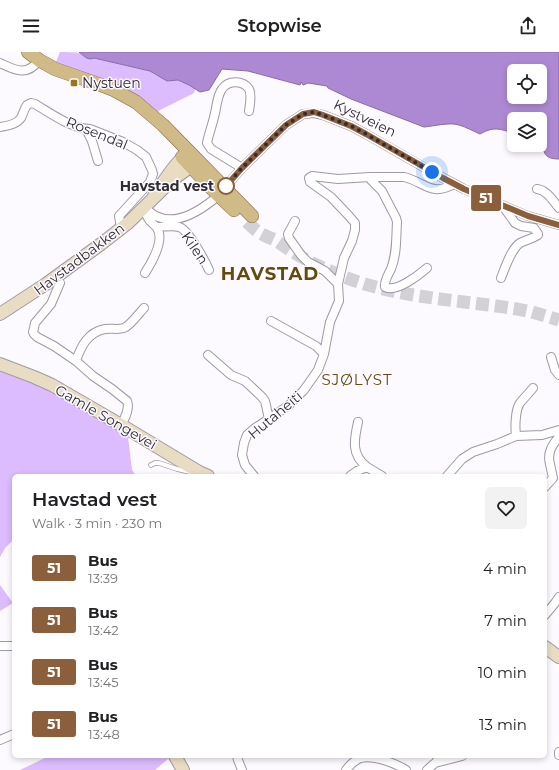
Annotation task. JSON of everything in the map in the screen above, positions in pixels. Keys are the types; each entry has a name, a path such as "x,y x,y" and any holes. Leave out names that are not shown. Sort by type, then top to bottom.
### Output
{"main road":[{"path":"28,52 38,60 55,69 114,90 128,98 189,161 216,193 250,219"},
{"name":"Havstadbakken","path":"0,314 71,266 121,228 153,198 175,166 189,161"},
{"name":"Gamle Songevei","path":"0,364 34,376 52,385 203,474"},
{"path":"547,649 559,656"},
{"path":"176,758 183,770"}],"street":[{"path":"0,63 19,71 34,66 38,60"},
{"path":"242,168 211,149 207,143 218,97 225,85 236,82 241,83 248,88 250,95 249,111"},
{"name":"Rosendal","path":"0,127 15,123 21,118 27,105 31,103 70,124 86,129 90,128 123,142 146,157 153,174 150,182 120,216 121,228"},
{"name":"Kystveien","path":"226,186 242,168 286,125 303,114 314,112 351,126 454,184 528,216 559,225"},
{"path":"86,129 92,141 98,161"},
{"name":"Hutaheiti","path":"252,474 245,465 242,455 246,435 289,405 311,382 318,370 324,354 330,322 339,301 338,284 343,262 354,236 354,223 349,216 331,197 310,182 309,178 312,176 338,179 370,177"},
{"path":"370,177 404,177 437,190 454,184"},
{"path":"370,177 382,191 397,222 396,251 391,268 384,282 385,287 389,289 395,288 416,277 427,268"},
{"path":"537,189 541,189 547,193 559,208"},
{"path":"144,207 156,216 170,220 188,216 197,212 213,200"},
{"name":"Kilen","path":"144,207 146,215 160,233 158,246 153,260 145,273"},
{"path":"501,278 517,245 538,235 534,228 521,226 515,223 505,209 506,207"},
{"path":"295,221 288,231 288,234 300,255 308,262 325,271 338,284"},
{"name":"Kilen","path":"156,227 178,226 184,230 202,255 210,270"},
{"path":"60,283 51,304 36,323 33,332 37,337 54,346 76,361 93,376 127,401 128,409 121,425"},
{"path":"76,361 82,346 91,334 105,329 123,328 128,326 144,308"},
{"path":"271,321 316,346 324,354"},
{"path":"208,355 228,373 245,381 262,397 265,401 269,419"},
{"path":"551,357 555,370 559,375"},
{"path":"516,436 518,407 533,388"},
{"path":"358,422 355,437 355,449 357,456 364,465 379,474"},
{"path":"449,474 462,459 473,452 516,436 542,435 559,430"},
{"path":"547,485 553,478 549,463 549,454 552,446 559,437"},
{"path":"353,474 367,467"},
{"path":"547,613 559,597"},
{"path":"0,646 12,646"},
{"path":"0,740 12,735"},
{"path":"238,758 242,770"},
{"path":"346,770 360,759 370,758 388,758 406,770"},
{"path":"426,770 439,758"},
{"path":"435,763 454,758"}],"lane":[{"path":"151,465 159,463 189,472 203,474"}],"shaded area":[{"path":"60,52 80,53 89,59 94,58 150,71 167,81 178,80 189,85 195,89 194,93 156,112 54,67"},
{"path":"79,52 559,52 559,159 550,158 544,152 547,152 547,112 507,112 507,131 493,129 480,134 455,124 424,127 351,99 328,88 327,86 308,83 303,85 301,82 300,85 248,71 222,69 209,90 200,92 178,80 167,81 150,71 84,56"},
{"path":"0,359 127,429 132,470 135,474 12,474 12,541 5,548 0,557"},
{"path":"0,585 12,604 0,611"},
{"path":"45,758 169,758 155,770 20,770"}],"tunnel":[{"path":"247,222 259,232 275,240 304,259 352,280 398,292 517,309 559,320"}],"bus line":[{"name":"51","path":"226,186 242,168 286,125 303,114 314,112 351,126 464,189 528,216 559,225"}],"place":[{"name":"Nystuen","path":"74,83"},
{"name":"Havstad vest","path":"226,186"}],"district":[{"name":"HAVSTAD","path":"270,274"},
{"name":"SJØLYST","path":"357,380"}],"route":[{"path":"226,186 242,168 286,125 303,114 314,112 351,126 432,172"}]}
